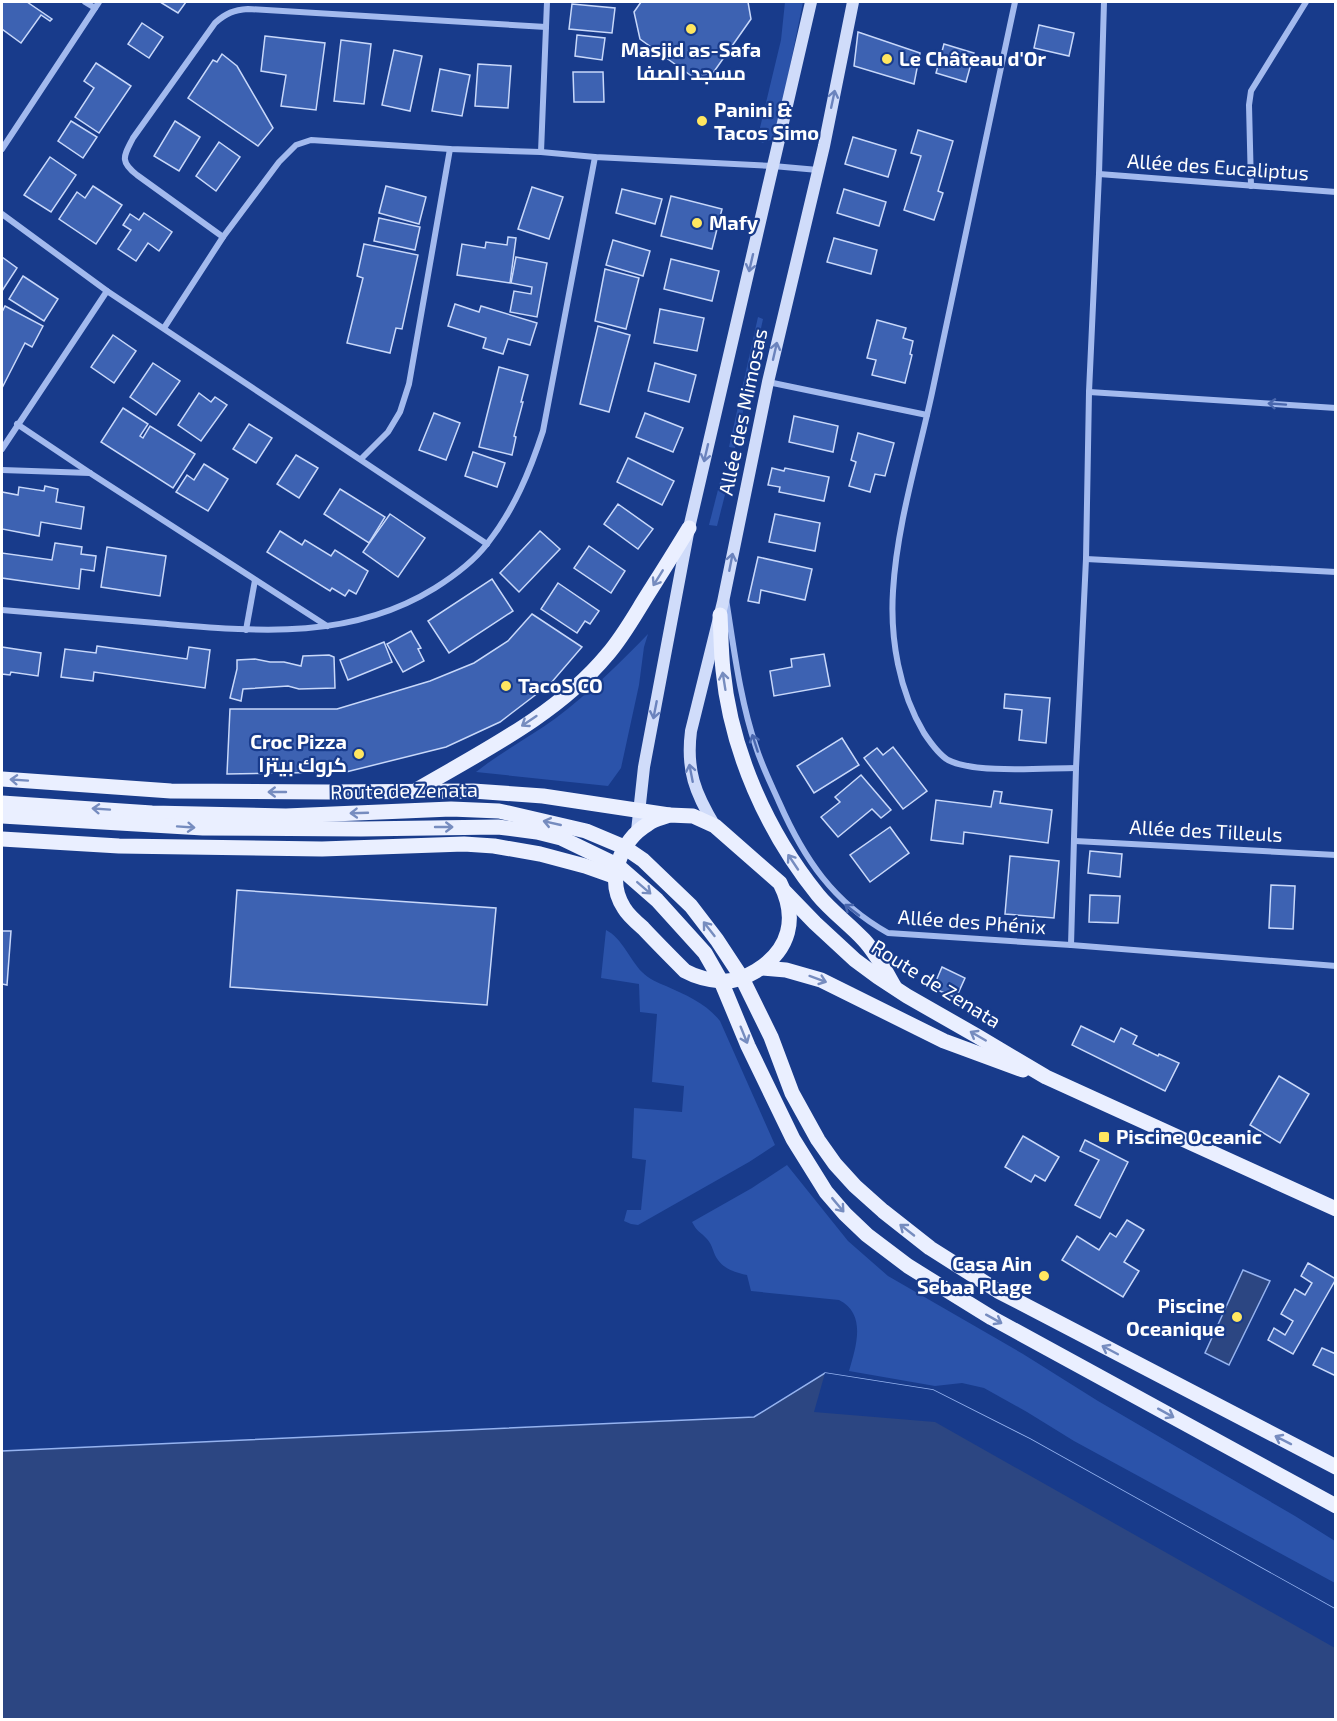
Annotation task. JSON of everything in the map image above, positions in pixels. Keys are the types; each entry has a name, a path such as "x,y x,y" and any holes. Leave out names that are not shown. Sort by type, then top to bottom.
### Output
{"main road":[{"name":"Allée des Mimosas","path":"638,831 644,767 689,528 811,2"},
{"name":"Allée des Mimosas","path":"715,826 701,803 691,777 689,746 691,731 720,615 768,382 818,170 854,2"},
{"path":"414,791 492,746 557,703 579,685 621,637 689,528"},
{"path":"720,615 723,670 729,712 739,749 769,824 820,898 864,940 877,956 895,988"},
{"name":"Route de Zenata","path":"2,779 171,791 473,790 543,796 669,815 693,816 715,826 780,883 785,892 815,923 855,960 895,988 1046,1077 1335,1209"},
{"name":"Route de Zenata","path":"2,803 152,813 275,815 451,809 499,811 586,831 624,847 643,860 691,906 717,940 742,978 771,1037 792,1093 818,1140 855,1186 930,1248 998,1291 1335,1467"},
{"path":"669,815 649,822 624,847 616,871 616,888 624,909 685,971 698,977 722,981 742,978 761,968 778,953 787,934 790,913 785,892"},
{"name":"Route de Zenata","path":"2,816 203,828 361,830 498,827 561,838 616,871 657,900 705,953 722,981 748,1046 793,1139 826,1192 867,1235 908,1266 992,1318 1335,1506"},
{"name":"Route de Zenata","path":"2,839 119,846 322,849 464,844 494,846 540,854 585,866 616,871"},
{"name":"Route de Zenata","path":"761,968 786,970 821,980 944,1041 989,1059 1046,1077"}],"street":[{"path":"85,2 95,8"},
{"path":"2,149 99,2"},
{"path":"541,152 547,2"},
{"path":"1015,2 900,534 893,592 895,645 903,684 913,715 933,747 948,760 989,769 1076,768"},
{"path":"1071,945 1104,2"},
{"path":"1251,186 1249,105 1251,91 1306,2"},
{"path":"223,237 137,175 127,167 124,161 133,138 215,23 224,15 234,10 248,9 546,27"},
{"path":"164,328 223,237 279,162 302,142 311,140 541,152 818,170"},
{"path":"361,459 388,432 400,412 409,384 450,149"},
{"path":"2,610 246,630 327,627 354,622 385,612 420,597 451,577 487,544 515,503 543,431 595,157"},
{"name":"Allée des Eucaliptus","path":"1099,174 1335,192"},
{"path":"2,214 107,291 487,544"},
{"path":"2,449 107,291"},
{"path":"768,382 927,416"},
{"path":"1089,392 1335,408"},
{"path":"18,424 327,627"},
{"path":"2,470 90,473"},
{"path":"1086,559 1335,572"},
{"path":"246,630 255,580"},
{"name":"Allée des Phénix","path":"725,592 742,694 757,749 792,831 805,855 824,880 844,903 868,922 888,933 1335,966"},
{"name":"Allée des Tilleuls","path":"1075,841 1335,855"}],"shaded area":[{"path":"785,2 803,2 781,111 773,139 762,143 758,136 781,40"},
{"path":"758,317 763,319 735,448 729,447"},
{"path":"721,478 729,479 717,526 709,525"},
{"path":"648,634 621,768 608,786 476,772 568,708 604,678"},
{"path":"606,930 617,938 645,974 696,1001 720,1021 775,1145 638,1225 624,1221 627,1210 641,1210 646,1160 632,1158 634,1108 682,1112 684,1086 652,1082 657,1014 640,1012 639,984 601,978"},
{"path":"787,1165 848,1241 888,1276 1335,1541 1335,1583 1074,1441 984,1388 962,1383 935,1386 849,1371 857,1332 856,1322 848,1306 839,1300 751,1291 747,1275 724,1266 716,1258 709,1241 692,1222"},
{"name":"Piscine Oceanique","path":"1243,1270 1270,1281 1229,1365 1205,1353"},
{"path":"825,1373 933,1390 1030,1439 1335,1609 1335,1719 2,1719 2,1451 754,1417"}],"pier":[{"path":"825,1373 933,1390 1030,1439 1335,1609 1335,1648 935,1422 814,1412"}],"building":[{"path":"2,2 27,2 52,19 50,21 41,15 21,43 2,29"},
{"path":"160,2 186,2 178,13"},
{"name":"Masjid as-Safa مسجد الصفا","path":"641,2 748,2 751,19 713,73 693,77 640,39 634,12"},
{"path":"572,4 615,8 612,33 569,29"},
{"path":"142,23 163,37 149,58 128,44"},
{"path":"1039,25 1074,33 1069,56 1034,48"},
{"name":"Le Château d'Or","path":"858,32 920,53 914,84 854,66"},
{"path":"577,35 605,38 602,60 575,56"},
{"path":"265,36 325,43 316,110 281,106 286,75 261,71"},
{"path":"341,40 371,44 364,104 334,101"},
{"path":"944,44 974,53 966,82 936,73"},
{"path":"394,50 422,56 410,111 382,105"},
{"path":"222,54 237,66 273,128 258,146 188,98 213,60 217,62"},
{"path":"96,63 131,86 99,133 75,117 94,88 84,81"},
{"path":"478,64 511,66 508,108 475,106"},
{"path":"440,69 470,75 462,116 432,111"},
{"path":"573,72 603,72 604,102 574,102"},
{"path":"71,121 97,137 83,158 58,141"},
{"path":"175,121 200,137 179,171 154,156"},
{"path":"918,130 953,141 938,191 943,193 934,220 904,210 921,156 911,153"},
{"path":"853,137 896,150 888,177 845,164"},
{"path":"219,142 240,157 216,191 196,176"},
{"path":"50,157 76,175 51,212 24,195"},
{"path":"93,186 122,205 96,244 59,219 77,192 85,198"},
{"path":"386,186 426,197 419,224 379,213"},
{"path":"532,187 563,197 549,239 518,229"},
{"path":"622,189 662,199 655,224 616,213"},
{"path":"844,189 886,202 879,226 837,213"},
{"path":"671,196 722,209 712,249 661,236"},
{"path":"144,213 172,232 159,251 148,243 136,261 118,249 131,230 123,225 130,214 139,220"},
{"path":"379,218 420,227 415,250 374,241"},
{"path":"508,237 516,238 510,283 457,275 462,244 485,248 486,242 507,245"},
{"path":"834,238 877,250 871,274 827,262"},
{"path":"613,240 650,251 643,276 606,265"},
{"path":"364,244 418,255 402,329 396,328 390,353 347,343 363,278 357,276"},
{"path":"2,257 17,268 2,291"},
{"path":"516,257 547,263 537,317 510,312 514,291 531,294 532,287 511,283"},
{"path":"671,259 719,271 712,301 664,289"},
{"path":"605,269 639,278 626,329 595,321"},
{"path":"23,276 58,299 44,321 9,299"},
{"path":"455,304 479,312 481,306 537,323 530,345 508,339 503,354 483,348 486,338 448,326"},
{"path":"5,306 43,326 32,347 25,343 2,388 2,309"},
{"path":"660,309 704,318 697,351 654,343"},
{"path":"877,320 906,328 903,338 913,341 905,383 872,375 876,360 867,358"},
{"path":"598,326 630,335 609,412 580,404"},
{"path":"113,335 136,351 114,383 91,367"},
{"path":"153,363 180,381 156,415 130,397"},
{"path":"655,363 696,375 689,402 648,391"},
{"path":"499,367 528,375 512,455 479,447"},
{"path":"199,393 211,402 215,397 227,405 201,441 178,425"},
{"path":"123,408 148,424 140,436 143,438 150,426 195,454 173,488 101,442"},
{"path":"434,413 460,423 446,460 419,450"},
{"path":"645,413 683,428 673,452 636,437"},
{"path":"794,416 838,426 833,452 789,442"},
{"path":"249,424 272,438 256,463 233,449"},
{"path":"858,433 894,443 885,476 875,474 870,492 849,486 856,462 851,460"},
{"path":"473,452 505,463 497,487 465,476"},
{"path":"296,455 318,468 299,498 277,484"},
{"path":"628,458 674,481 662,505 617,482"},
{"path":"204,464 228,479 208,511 176,492 187,475 194,480"},
{"path":"772,468 784,471 785,468 829,477 824,501 779,492 780,487 768,485"},
{"path":"45,486 58,489 56,502 84,507 81,529 41,522 39,536 2,529 2,492 18,495 19,487 44,491"},
{"path":"340,489 385,517 369,543 324,514"},
{"path":"618,504 653,529 638,549 604,524"},
{"path":"390,514 425,538 398,577 363,552"},
{"path":"775,514 820,523 815,551 769,542"},
{"path":"280,531 302,545 305,540 331,556 335,550 368,571 356,594 349,590 345,596 332,588 330,591 267,552"},
{"path":"540,531 560,549 519,592 500,573"},
{"path":"55,543 82,547 81,554 96,556 94,571 81,569 79,589 2,578 2,553 52,560"},
{"path":"589,546 625,571 611,593 574,568"},
{"path":"107,547 166,556 160,596 101,587"},
{"path":"758,557 812,569 805,600 761,590 759,603 748,601"},
{"path":"492,579 513,611 449,653 428,621"},
{"path":"558,583 599,611 590,624 585,621 577,633 541,609"},
{"path":"532,614 582,647 551,683 500,722 446,747 346,772 227,774 230,709 337,709 430,681 474,663 508,641"},
{"path":"411,631 421,648 418,649 424,661 403,672 387,644"},
{"path":"384,642 392,662 348,680 340,660"},
{"path":"97,646 187,659 189,647 210,650 205,688 94,672 93,681 61,677 65,649 96,653"},
{"path":"2,647 41,653 38,676 11,672 10,675 2,674"},
{"path":"824,654 830,686 774,696 770,671 792,667 791,659"},
{"path":"329,655 334,657 335,688 299,689 288,686 243,689 241,701 230,698 237,660 255,659 301,666 303,656"},
{"path":"1005,694 1050,698 1046,743 1019,740 1022,710 1004,708"},
{"path":"842,738 859,765 814,793 797,766"},
{"path":"893,747 927,791 903,809 864,758 877,748 883,755"},
{"path":"861,775 891,810 881,818 872,809 838,837 821,817 840,802 835,797"},
{"path":"994,791 1002,792 1000,803 1052,810 1048,843 964,832 963,844 931,840 936,800 991,807"},
{"path":"890,827 909,853 870,882 850,855"},
{"path":"1090,851 1122,854 1120,877 1088,873"},
{"path":"1010,856 1059,861 1054,918 1005,914"},
{"path":"1271,885 1295,886 1293,929 1269,928"},
{"path":"237,890 496,908 487,1005 230,987"},
{"path":"1090,895 1120,896 1118,923 1089,922"},
{"path":"2,931 11,931 7,985 2,984"},
{"path":"942,967 965,978 956,998 933,988"},
{"path":"1081,1026 1114,1042 1121,1028 1137,1036 1133,1044 1179,1063 1165,1091 1072,1045"},
{"path":"1279,1076 1309,1094 1280,1143 1250,1125"},
{"path":"1023,1136 1059,1157 1045,1181 1035,1175 1031,1182 1005,1167"},
{"path":"1085,1140 1128,1162 1100,1218 1075,1205 1099,1160 1080,1151"},
{"path":"1127,1220 1144,1230 1124,1262 1139,1271 1123,1297 1062,1260 1077,1236 1099,1250 1110,1233 1116,1237"},
{"path":"1308,1263 1336,1279 1293,1354 1268,1340 1274,1328 1285,1335 1293,1321 1281,1314 1295,1289 1305,1295 1312,1283 1301,1276"},
{"path":"1322,1348 1336,1354 1336,1376 1313,1365"}],"place":[{"name":"Masjid as-Safa مسجد الصفا","path":"691,29"},
{"name":"Le Château d'Or","path":"887,59"},
{"name":"Panini & Tacos Simo","path":"702,121"},
{"name":"Mafy","path":"697,223"},
{"name":"TacoS CO","path":"506,686"},
{"name":"Croc Pizza كروك بيتزا","path":"359,754"},
{"name":"Piscine Oceanic","path":"1104,1137"},
{"name":"Casa Ain Sebaa Plage","path":"1044,1276"},
{"name":"Piscine Oceanique","path":"1237,1317"}]}
